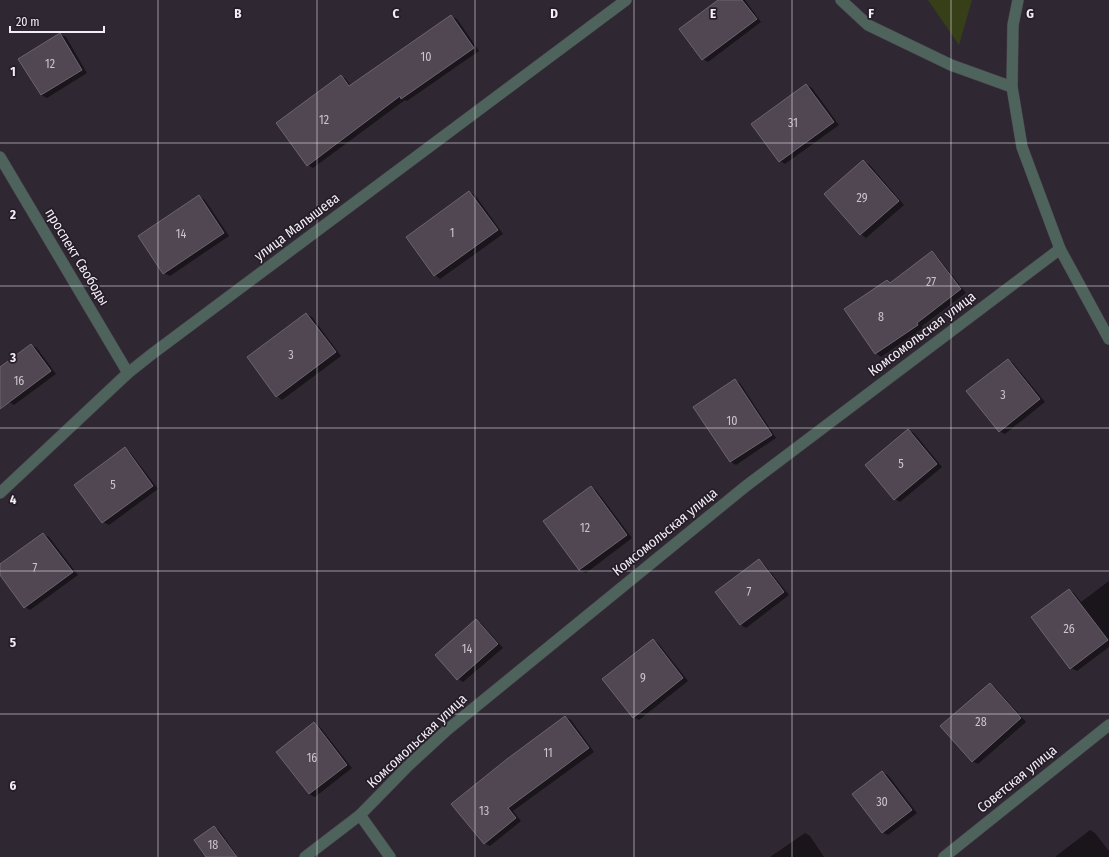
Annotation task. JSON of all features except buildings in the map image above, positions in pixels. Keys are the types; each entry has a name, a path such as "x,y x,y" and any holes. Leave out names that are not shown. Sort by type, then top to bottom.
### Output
{"street":[{"name":"улица Малышева","path":"0,493 128,373 626,0"},
{"path":"841,0 868,25 951,65 1012,87"},
{"path":"1018,0 1013,25 1012,87 1022,147 1060,248 1109,339"},
{"name":"проспект Свободы","path":"0,157 128,373"},
{"name":"Комсомольская улица","path":"305,857 360,815 409,765 447,730 740,491 1060,248"},
{"name":"Советская улица","path":"944,857 1109,725"},
{"path":"360,815 390,857"}],"green space":[{"path":"928,0 972,0 959,45"}]}
